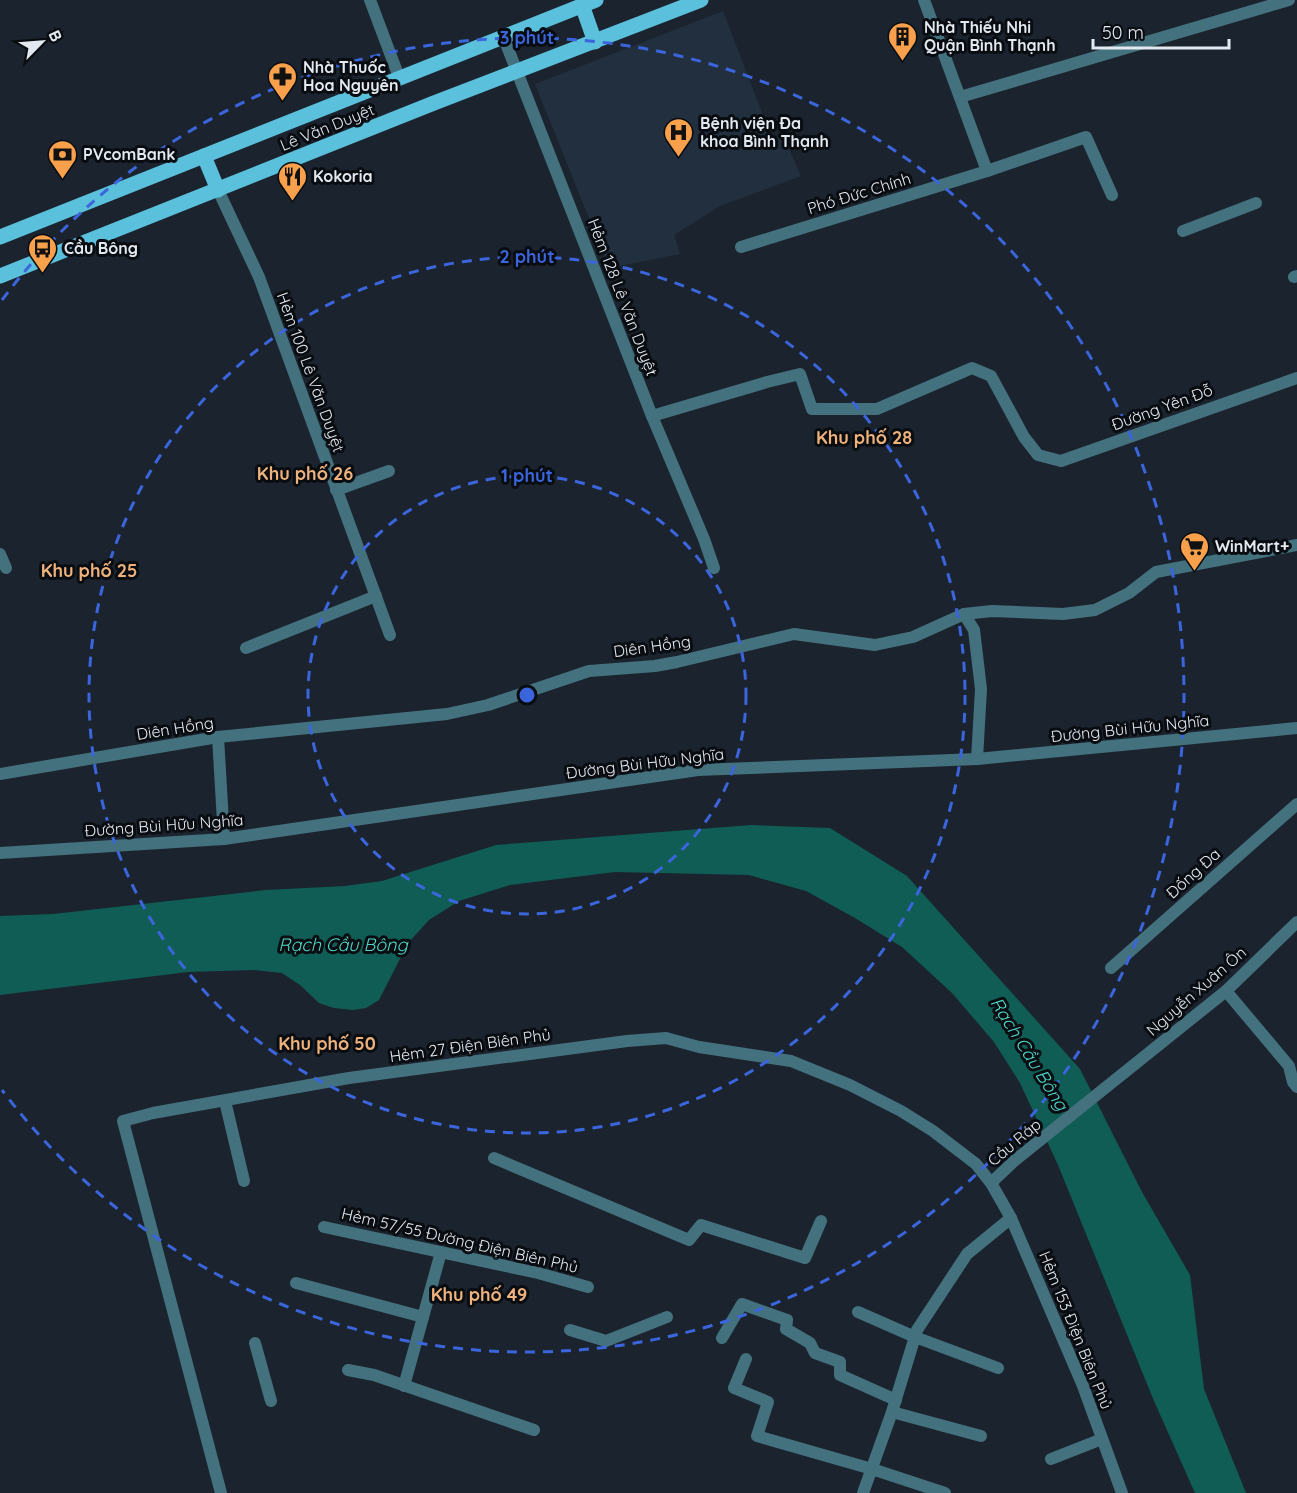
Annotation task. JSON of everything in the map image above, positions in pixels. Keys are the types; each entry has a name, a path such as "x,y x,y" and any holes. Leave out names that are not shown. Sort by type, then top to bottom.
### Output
{"main road":[{"name":"Lê Văn Duyệt","path":"0,276 701,0"},
{"name":"Lê Văn Duyệt","path":"0,237 589,2"},
{"path":"589,2 595,42"},
{"path":"204,156 218,190"}],"street":[{"path":"370,0 399,77"},
{"path":"924,0 987,171"},
{"path":"960,97 1288,0"},
{"name":"Hẻm 128 Lê Văn Duyệt","path":"503,36 714,568"},
{"name":"Phó Đức Chính","path":"741,247 987,171 1086,137 1112,195"},
{"name":"Hẻm 100 Lê Văn Duyệt","path":"218,190 259,277 390,635"},
{"path":"1183,231 1256,203"},
{"name":"Đường Yên Đỗ","path":"652,416 800,374 812,409 877,409 972,368 992,376 1024,437 1038,455 1061,461 1297,378"},
{"path":"336,490 389,471"},
{"name":"Diên Hồng","path":"0,774 218,737 447,714 488,705 589,671 655,666 794,634 875,645 913,636 964,614 992,610 1063,614 1095,610 1129,593 1156,572 1297,545"},
{"path":"0,554 6,568"},
{"path":"246,648 376,596"},
{"path":"964,614 974,630 981,689 977,759"},
{"name":"Đường Bùi Hữu Nghĩa","path":"0,853 224,839 698,770 977,759 1297,728"},
{"path":"218,737 224,839"},
{"name":"Đống Đa","path":"1111,968 1297,804"},
{"name":"Nguyễn Xuân Ôn","path":"1114,1081 1226,991 1297,922"},
{"path":"1226,991 1289,1066 1293,1082 1297,1087"},
{"name":"Hẻm 27 Điện Biên Phủ","path":"221,1493 123,1121 153,1113 350,1078 627,1041 666,1038 699,1047 791,1062 850,1085 901,1111 933,1131 976,1164 991,1183"},
{"name":"Cầu Ráp","path":"991,1183 1014,1161 1114,1081"},
{"path":"225,1101 244,1181"},
{"path":"494,1158 689,1240 701,1225 805,1258 821,1221"},
{"name":"Hẻm 153 Điện Biên Phủ","path":"991,1183 1011,1218 1083,1386 1122,1493"},
{"path":"863,1493 894,1406 917,1330 967,1254 1011,1218"},
{"name":"Hẻm 57/55 Đường Điện Biên Phủ","path":"324,1227 538,1273 588,1287"},
{"path":"404,1386 441,1252"},
{"path":"296,1283 423,1317"},
{"path":"722,1338 742,1304 787,1320 786,1329 810,1343 815,1353 840,1362 840,1375 894,1406 981,1436"},
{"path":"858,1312 915,1337 998,1368"},
{"path":"570,1330 606,1341 667,1317"},
{"path":"255,1343 271,1401"},
{"path":"746,1359 734,1388 768,1402 757,1436 945,1493"},
{"path":"348,1370 374,1375 534,1430"},
{"path":"1051,1459 1102,1439"}],"shaded area":[{"name":"Bệnh viện Đa khoa Bình Thạnh","path":"723,11 772,139 783,135 801,176 720,206 674,235 680,254 609,268 535,84"}],"water":[{"name":"Rạch Cầu Bông","path":"751,825 830,828 907,876 1080,1069 1142,1192 1190,1275 1204,1389 1246,1493 1195,1493 1154,1401 1058,1165 1020,1083 994,1042 952,993 902,947 806,891 749,875 615,872 510,885 459,901 429,920 408,943 379,1000 366,1008 353,1010 334,1008 319,1003 300,985 282,973 253,970 188,972 0,995 0,916 53,914 266,890 345,886 382,881 496,845"}],"place":[{"name":"Nhà Thiếu Nhi Quận Bình Thạnh","path":"903,62"},
{"name":"Nhà Thuốc Hoa Nguyên","path":"282,102"},
{"name":"Bệnh viện Đa khoa Bình Thạnh","path":"679,158"},
{"name":"PVcomBank","path":"62,180"},
{"name":"Kokoria","path":"292,202"},
{"name":"Cầu Bông","path":"43,274"},
{"name":"WinMart+","path":"1194,572"}],"district":[{"name":"Khu phố 28","path":"864,438"},
{"name":"Khu phố 26","path":"305,474"},
{"name":"Khu phố 25","path":"89,571"},
{"name":"Khu phố 50","path":"327,1044"},
{"name":"Khu phố 49","path":"479,1295"}]}
